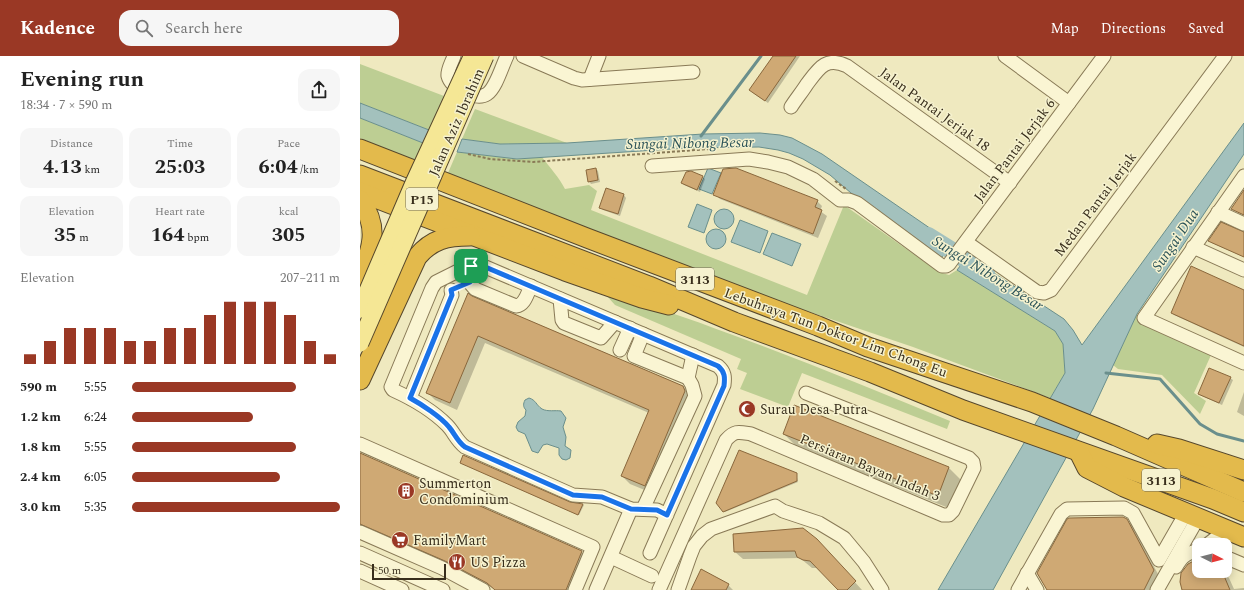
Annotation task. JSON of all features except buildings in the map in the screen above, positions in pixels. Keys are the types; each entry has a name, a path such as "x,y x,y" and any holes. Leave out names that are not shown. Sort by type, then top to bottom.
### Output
{"highway":[{"name":"Lebuhraya Tun Doktor Lim Chong Eu","path":"360,149 818,326 868,347 1032,402 1116,436 1244,492"},
{"name":"Lebuhraya Tun Doktor Lim Chong Eu","path":"360,175 649,286 734,322 870,372 963,410 1213,499 1244,512"},
{"path":"360,192 565,272 642,298 734,322"},
{"path":"360,200 368,213 372,225 373,240 371,253 360,278"},
{"path":"360,380 417,257 425,247 438,240 458,236 476,236"},
{"path":"1116,436 1179,449 1244,470"},
{"path":"1081,453 1098,466 1133,481 1221,513 1244,523"},
{"path":"1081,453 1088,468 1124,487 1244,537"}],"main road":[{"name":"Jalan Aziz Ibrahim","path":"360,309 414,183 472,56"},
{"name":"Jalan Aziz Ibrahim","path":"360,343 485,56"}],"street":[{"path":"454,56 448,76 452,84 462,91 479,96 489,93 507,56"},
{"path":"523,56 574,78 590,79 693,72"},
{"path":"590,79 599,56"},
{"path":"1005,56 1069,103"},
{"name":"Jalan Pantai Jerjak 6","path":"652,166 749,159 788,167 813,180 840,200 849,200 857,203 942,266 946,266 1104,56"},
{"name":"Medan Pantai Jerjak","path":"964,244 1037,292 1044,293 1050,290 1225,56"},
{"name":"Jalan Pantai Jerjak 18","path":"791,107 819,68 828,62 840,63 847,66 1010,182"},
{"path":"1244,176 1144,318 1244,363"},
{"path":"1218,212 1244,224"},
{"path":"1193,247 1244,270"},
{"path":"471,266 469,282 475,289 516,306 520,306 523,303 531,286"},
{"path":"650,553 667,515 716,405 724,386 725,374 723,370 718,366 693,355 483,266 471,266 436,282 432,288 392,389 419,403 448,426 456,439 465,447 573,495 602,497 637,509 657,510 667,515"},
{"path":"436,282 451,290"},
{"path":"451,290 469,282"},
{"path":"410,398 452,295 451,290"},
{"path":"560,299 562,320 564,323 601,338 615,322"},
{"path":"620,350 630,328"},
{"path":"596,590 610,558 695,396 688,378 634,356 643,334"},
{"path":"688,378 693,355"},
{"name":"Persiaran Bayan Indah 3","path":"660,590 726,440 729,436 737,432 751,434 943,515 949,515 953,511 974,468 973,462 968,458 806,393"},
{"path":"695,396 716,405"},
{"path":"360,444 593,547 575,590"},
{"path":"678,590 694,546 702,536 711,529 775,506 796,516 819,523 844,538 864,562 882,590"},
{"path":"1018,590 1061,514 1067,509 1124,508 1133,513 1159,560 1192,515"},
{"path":"1157,590 1192,515"},
{"path":"1216,538 1226,530"},
{"path":"360,532 442,568 483,590"},
{"path":"360,552 442,590"},
{"path":"1163,590 1181,558 1192,552"},
{"path":"610,558 652,576"},
{"path":"1232,560 1244,565"},
{"path":"427,583 442,568"},
{"path":"360,571 402,590"},
{"path":"1027,573 1037,590"}],"green space":[{"path":"360,64 444,96 429,130 360,103"},
{"path":"475,109 567,143 500,144 462,139"},
{"path":"360,118 423,143 415,161 360,138"},
{"path":"457,152 517,159 542,157 565,189 589,185 597,191 591,210 807,295 844,205 939,272 949,275 957,270 1055,331 1063,344 1065,373 1050,398 913,347 757,294 448,173"},
{"path":"606,295 654,307 685,317 813,365 950,421 947,429 802,373 788,407 740,389 747,373 737,369 741,359 615,305"},
{"path":"1137,314 1139,321 1211,355 1194,393 1206,401 1200,414 1162,375 1118,369 1113,365"}],"water":[{"path":"360,103 429,130 423,143 360,118"},
{"name":"Sungai Dua","path":"1244,123 1244,154 1137,314 1093,409 993,590 938,590 1065,373 1063,344 1055,331 957,270 968,256 1064,319 1082,345"},
{"path":"760,133 792,138 822,154 953,244 941,258 858,199 830,175 803,159 778,150 759,147 687,148 517,159 457,152 462,139 500,144 567,143 703,134"},
{"path":"708,168 721,173 712,194 699,189"},
{"path":"697,204 712,210 704,233 688,227"},
{"path":"724,209 731,212 734,219 731,226 724,229 717,226 714,219 717,212"},
{"path":"740,220 768,231 760,253 731,242"},
{"path":"716,229 723,232 726,239 723,246 716,249 709,246 706,239 709,232"},
{"path":"772,233 801,244 792,266 763,254"},
{"path":"529,398 542,409 561,411 566,418 563,427 566,437 565,446 571,450 570,458 566,460 562,459 559,455 559,448 547,444 543,445 538,453 532,451 525,434 518,431 516,427 518,422 525,416 526,410 524,407 524,401"}],"waterway":[{"path":"701,136 761,56"},
{"name":"Sungai Nibong Besar","path":"928,236 986,272"},
{"path":"1106,373 1160,379 1200,424 1217,434 1244,441"}],"place":[{"name":"Surau Desa Putra","path":"747,409"},
{"name":"Summerton Condominium","path":"406,491"},
{"name":"FamilyMart","path":"400,540"},
{"name":"US Pizza","path":"457,562"}],"route":[{"path":"471,266 483,266 718,366 723,370 725,374 724,386 667,515 657,510 631,509 602,497 593,495 573,495 465,447 456,439 448,426 432,412 410,398 452,295 451,290 470,282 471,266"}]}
